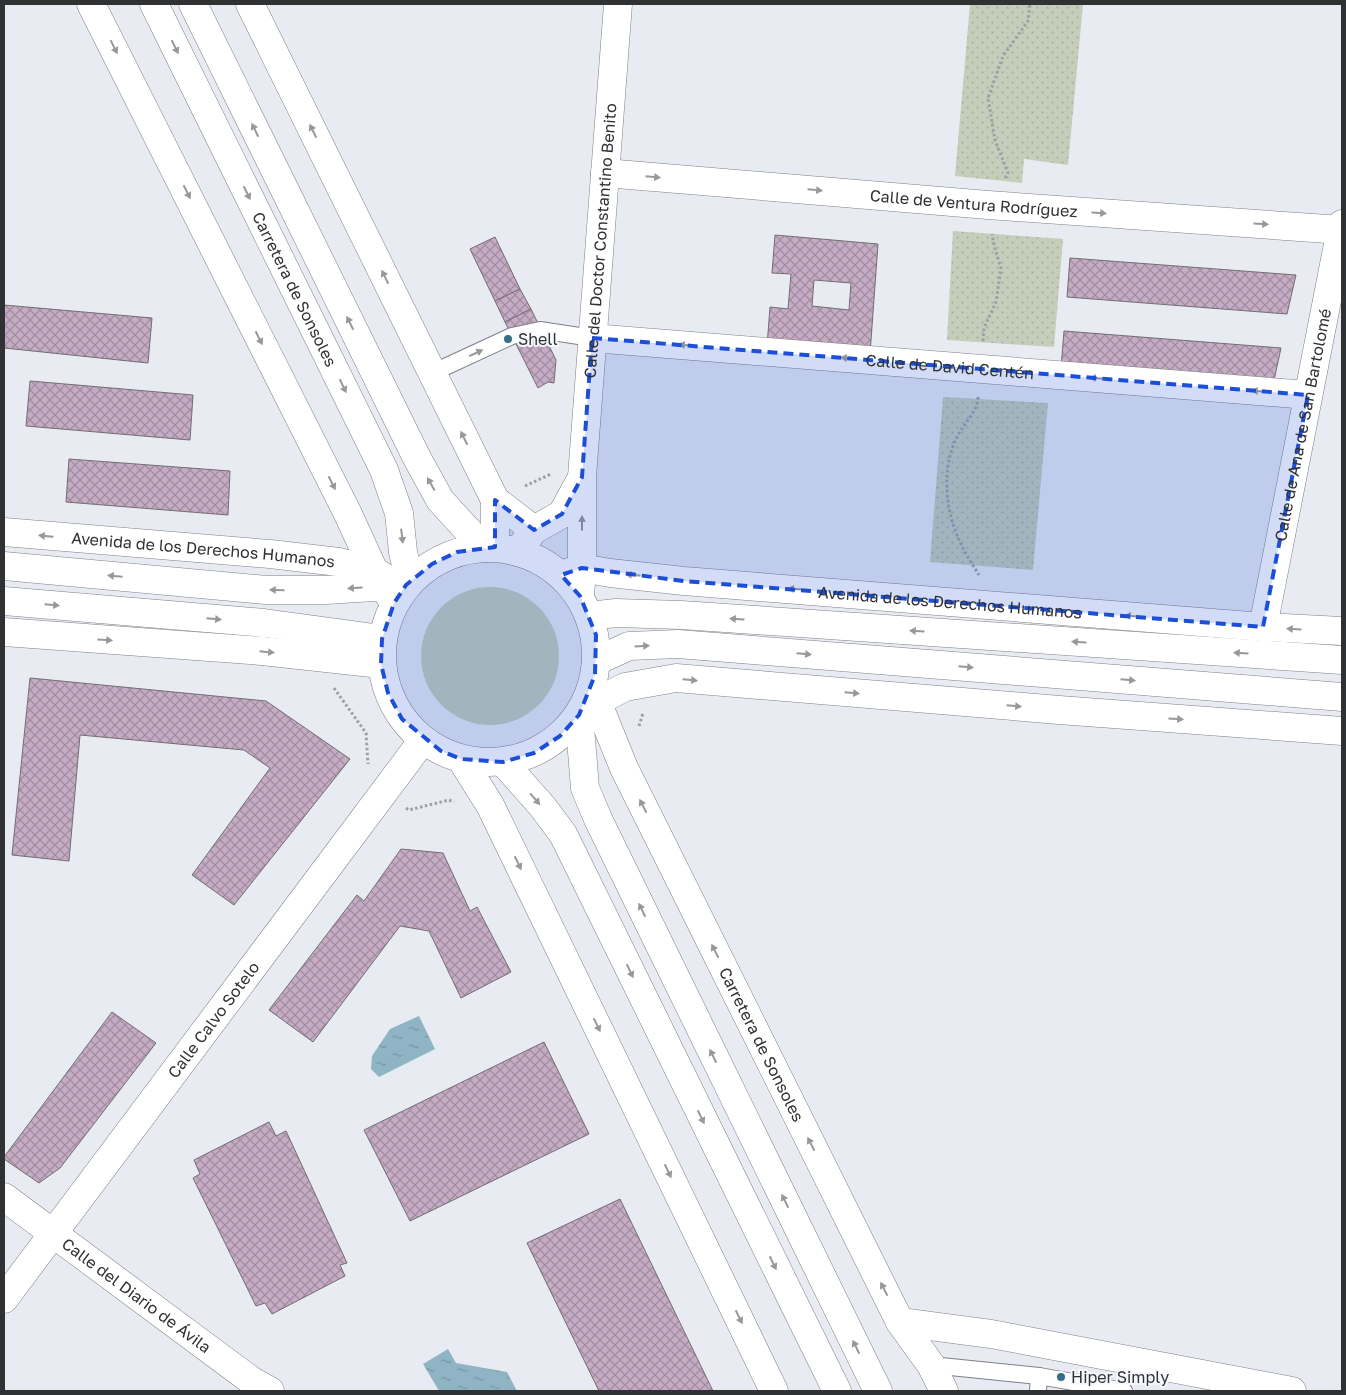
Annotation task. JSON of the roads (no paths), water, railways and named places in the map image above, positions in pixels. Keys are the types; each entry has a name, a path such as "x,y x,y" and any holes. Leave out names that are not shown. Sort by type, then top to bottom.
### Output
{"main road":[{"path":"91,4 348,514 394,585 382,652 388,693 402,719 423,740 441,751 461,759 482,762 503,762 534,753 560,736 588,704 625,687 676,678 1059,710 1342,731"},
{"name":"Carretera de Sonsoles","path":"154,4 384,470 399,513 403,552 394,585"},
{"path":"193,4 416,458 440,500 498,549"},
{"path":"250,4 495,500 498,549"},
{"name":"Calle del Doctor Constantino Benito","path":"572,571 582,477 618,4"},
{"name":"Calle de Ventura Rodríguez","path":"605,173 988,205 1342,228"},
{"name":"Calle de Ana de San Bartolomé","path":"1263,627 1342,228"},
{"name":"Calle de David Centén","path":"592,338 1308,395"},
{"name":"Calle del Doctor Constantino Benito","path":"498,549 562,514 582,477"},
{"path":"495,500 534,530"},
{"path":"326,590 338,562 348,514"},
{"name":"Avenida de los Derechos Humanos","path":"4,532 270,554 338,562 394,585"},
{"path":"394,585 456,552 498,549 536,558 572,571 596,635 596,661 588,704 585,788 598,819 878,1391"},
{"name":"Avenida de los Derechos Humanos","path":"4,566 266,590 326,590 394,585"},
{"name":"Avenida de los Derechos Humanos","path":"572,571 1263,627 1342,631"},
{"path":"4,601 264,623 382,652"},
{"name":"Avenida de los Derechos Humanos","path":"584,606 616,613 681,615 1342,660"},
{"path":"4,632 262,651 382,652"},
{"path":"596,661 629,646 678,644 1342,697"},
{"path":"609,729 625,687"},
{"name":"Carretera de Sonsoles","path":"588,704 609,729 624,768 900,1322 931,1365 944,1391"},
{"name":"Calle Calvo Sotelo","path":"4,1299 423,740"},
{"path":"461,759 490,805 774,1391"},
{"path":"503,762 542,806 562,834 836,1391"},
{"name":"Calle del Diario de Ávila","path":"4,1197 252,1382 270,1391"},
{"path":"900,1322 991,1334 1292,1391"}],"lane":[{"path":"432,373 512,336 540,330 592,338"},
{"path":"931,1365 1039,1384 1124,1391"}],"water":[{"path":"419,1016 435,1049 379,1077 371,1069 372,1056 390,1029"},
{"path":"448,1349 456,1363 507,1372 517,1391 439,1391 423,1364"}],"place":[{"name":"Shell","path":"508,339"},
{"name":"Hiper Simply","path":"1061,1377"}]}
